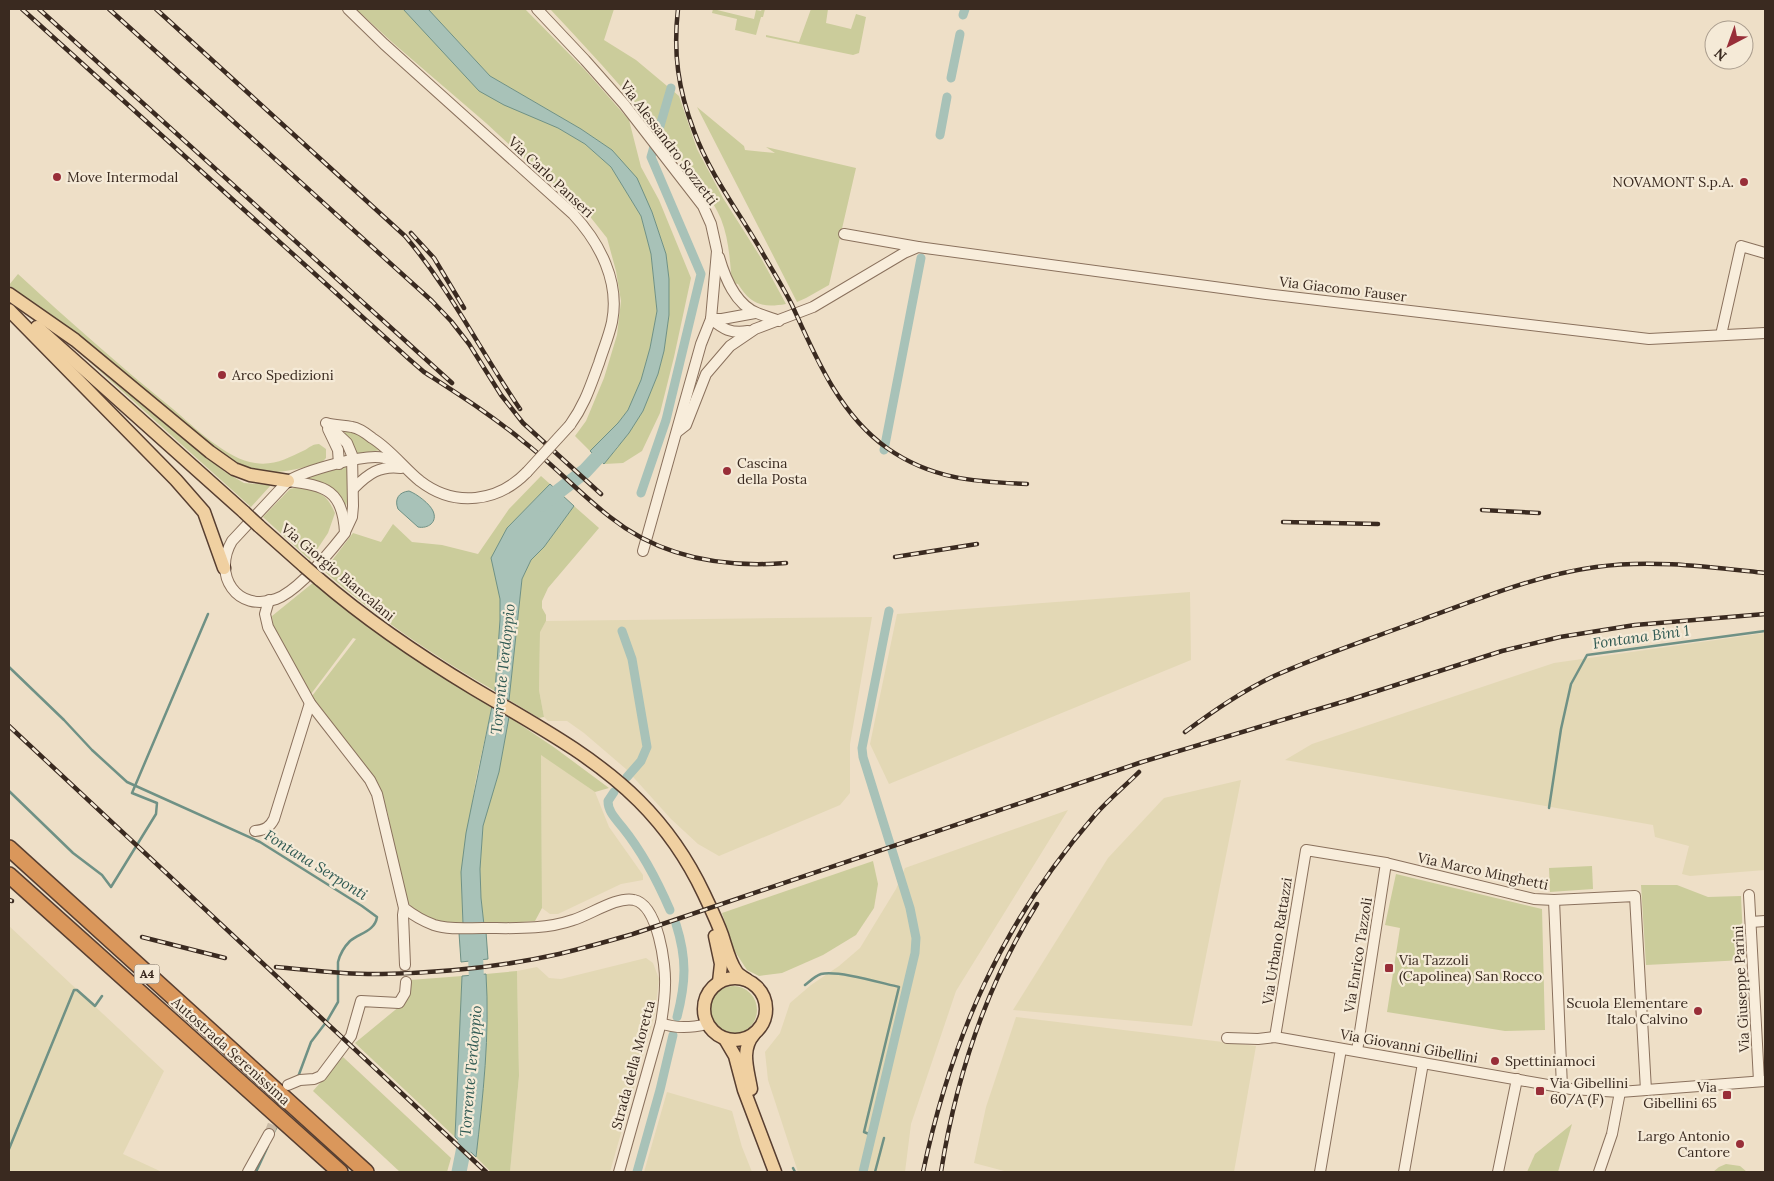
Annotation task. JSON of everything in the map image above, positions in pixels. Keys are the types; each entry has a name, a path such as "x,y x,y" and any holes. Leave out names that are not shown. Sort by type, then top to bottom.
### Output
{"highway":[{"name":"Autostrada Serenissima","path":"9,848 291,1090 366,1172"},
{"name":"Autostrada Serenissima","path":"9,875 340,1172"}],"main road":[{"path":"9,294 75,340 210,452 234,469 250,475 288,481"},
{"name":"Via Giorgio Biancalani","path":"9,303 357,611 421,657 555,737 611,776 651,814 670,838 687,863 704,894 712,914"},
{"path":"9,310 176,480 204,512 224,568"},
{"path":"712,914 721,932 732,965 737,973 756,986 766,1004 762,1025 747,1044 746,1054 757,1121"},
{"path":"712,914 720,958 719,982"},
{"path":"747,980 728,978 711,988 706,996 704,1015 707,1024 725,1039 735,1056 744,1090 775,1172"},
{"path":"725,1039 736,1040 746,1038 755,1033"}],"street":[{"name":"Via Carlo Panseri","path":"326,423 353,427 374,439 422,482 443,494 460,498 474,498 504,491 527,472 570,425 589,393 612,321 613,295 609,273 602,254 588,229 348,9"},
{"name":"Via Alessandro Sozzetti","path":"536,9 586,60 624,104 703,206 711,224 717,251 711,318 701,344 643,551"},
{"name":"Via Giacomo Fauser","path":"844,234 918,247 1266,294 1649,338 1765,333"},
{"path":"1720,334 1741,246 1765,253"},
{"path":"711,318 722,328 730,332 750,331 813,307 904,253 918,247"},
{"path":"717,251 724,277 736,296 755,313 779,321"},
{"path":"711,318 722,320 755,313"},
{"path":"677,432 686,425 700,385 706,374 730,346 750,331"},
{"path":"326,423 348,444 353,460 352,517 344,533 329,553 292,590 275,599 249,600 238,594 230,586 225,576 224,568 228,548 232,541 288,481 320,486 330,492 344,516 344,533"},
{"path":"326,423 338,450 339,464"},
{"name":"Via Carlo Panseri","path":"288,481 300,475 353,460 372,457 385,458 407,470"},
{"path":"354,488 372,472 394,467 407,470"},
{"path":"269,600 265,614 268,626 310,703 370,780 377,794 404,908 405,965"},
{"path":"255,831 263,830 270,826 274,819 310,703"},
{"name":"Via Marco Minghetti","path":"1306,850 1386,863 1538,899 1635,896 1646,1090"},
{"name":"Via Urbano Rattazzi","path":"1276,1038 1306,850"},
{"name":"Via Enrico Tazzoli","path":"1357,1052 1386,863"},
{"name":"Via Giuseppe Parini","path":"1750,895 1762,1081"},
{"name":"Strada della Moretta","path":"404,908 433,925 451,928 541,928 576,919 625,900 640,902 646,907 652,916 661,949 666,984 661,1023 619,1172"},
{"path":"1554,900 1562,1087"},
{"path":"1751,922 1765,921"},
{"path":"291,1090 320,1076 351,1036 361,1001 399,1003 405,994 406,982"},
{"path":"661,1023 682,1028 707,1024"},
{"name":"Via Giovanni Gibellini","path":"1227,1038 1276,1038 1562,1087 1620,1092 1762,1081"},
{"path":"1320,1172 1341,1049"},
{"path":"1404,1172 1423,1063"},
{"path":"1498,1172 1517,1079"},
{"path":"1599,1172 1612,1134 1620,1092"},
{"path":"248,1172 268,1134"}],"shaded area":[{"path":"1190,592 1191,660 889,784 870,744 897,614"},
{"path":"872,617 850,744 850,793 840,805 719,856 698,844 671,819 626,769 584,733 567,721 548,721 544,717 539,690 540,631 546,621"},
{"path":"1765,633 1765,870 1690,876 1682,874 1689,846 1655,837 1653,825 1285,760 1312,744 1554,663"},
{"path":"541,754 595,792 609,827 643,875 643,880 621,884 558,914 550,914 542,908"},
{"path":"1241,780 1192,1026 1013,1010 1108,858 1164,798"},
{"path":"1068,810 956,991 911,1124 905,1172 798,1172 768,1080 765,1052 780,1033 790,1003 860,948 896,889 905,868"},
{"path":"9,926 164,1071 123,1154 162,1172 9,1172"},
{"path":"646,958 653,963 659,979 655,1013 610,1172 510,1172 519,1076 517,971 537,967 549,978 561,979"},
{"path":"1016,1017 1256,1046 1234,1172 1008,1172 974,1163 986,1107"},
{"path":"667,1092 732,1111 742,1147 752,1172 644,1172"}],"green space":[{"path":"356,9 403,9 428,35 558,128 585,144 611,167 641,216 651,254 657,311 650,348 641,381 628,410 618,423 590,451 575,436 586,421 604,378 617,335 621,301 616,271 607,238 584,209 530,164"},
{"path":"428,9 525,9 585,70 629,120 641,167 659,200 691,278 660,413 642,451 623,463 604,464 629,433 643,411 658,374 664,351 669,315 669,279 666,254 652,212 612,150 581,129 490,76"},
{"path":"550,9 614,9 604,40 636,60 679,96 697,149 723,198 761,258 786,304 771,306 758,303 748,297 738,284 732,283 726,234 718,212 709,198 637,105"},
{"path":"713,9 754,19 756,10 761,11 765,9 756,35 735,30 737,19 712,13"},
{"path":"811,9 828,9 826,23 851,29 856,14 866,17 859,53 853,55 766,37 766,35 799,42"},
{"path":"697,107 744,146 745,150 775,153 766,147 856,168 829,285 797,302"},
{"path":"18,274 114,360 201,433 234,456 245,461 262,464 287,458 319,444 326,449 326,458 316,464 294,470 275,472 251,469 232,461 9,285"},
{"path":"82,355 225,472 244,483 271,485 251,507"},
{"path":"347,429 361,434 381,450 356,454 344,434"},
{"path":"345,466 347,468 348,497 346,506 340,496 329,485 309,479 309,476"},
{"path":"541,476 550,484 507,528 497,581 500,599 500,620 495,691 406,635 324,571 353,533 381,542 393,524 412,542 442,545 478,554 509,509"},
{"path":"298,487 321,494 335,513 328,533 310,560 263,517 290,489"},
{"path":"574,506 599,528 548,588 542,601 546,621 540,632 539,690 544,717 539,718 509,700 522,579 531,560 544,547"},
{"path":"314,582 392,644 492,706 476,779 461,872 463,924 451,925 433,921 415,911 406,900 394,855 388,814 379,785 312,696 356,639 353,638 311,694 273,625 272,616"},
{"path":"509,717 609,788 595,792 541,755 542,908 535,921 484,925 480,867 483,825 499,772"},
{"path":"873,861 878,884 874,908 856,935 823,955 782,973 759,976 747,970 734,950 722,913"},
{"path":"1592,866 1593,889 1550,892 1549,868"},
{"path":"1396,874 1542,909 1545,1030 1505,1031 1387,1012 1400,928 1385,925"},
{"path":"1641,885 1677,885 1708,897 1741,896 1744,960 1646,965"},
{"path":"517,971 519,1076 510,1172 491,1172 476,1157 486,1043 486,974"},
{"path":"462,976 455,1137 355,1043 406,1001 410,980"},
{"path":"728,986 738,986 747,990 753,996 757,1010 753,1024 747,1030 738,1034 728,1034 719,1030 713,1024 709,1015 709,1005 713,996 719,990"},
{"path":"343,1057 451,1158 447,1172 400,1172 313,1091"},
{"path":"1572,1124 1558,1172 1527,1172 1535,1154"},
{"path":"1726,1164 1740,1166 1747,1172 1713,1172"}],"water":[{"path":"403,9 428,9 490,76 581,129 612,150 637,178 652,212 666,254 669,279 669,315 664,351 658,374 643,411 629,433 604,464 590,451 618,423 628,410 641,380 650,348 657,311 651,254 641,216 611,167 585,144 558,128 504,105 479,91"},
{"path":"550,484 574,506 544,547 531,560 522,579 509,700 495,691 500,599 491,558 507,528"},
{"path":"409,491 416,494 433,511 433,521 428,526 418,527 398,509 398,497 402,493"},
{"path":"492,706 509,717 499,772 483,826 480,869 484,925 463,924 461,872 466,833"},
{"path":"486,932 488,959 461,962 459,933"},
{"path":"486,974 486,1043 476,1157 455,1137 462,976"}],"waterway":[{"path":"963,15 965,9"},
{"path":"951,78 960,34"},
{"path":"641,493 666,420 701,274 651,157 671,88"},
{"path":"940,135 947,97"},
{"path":"884,450 921,258"},
{"name":"Torrente Terdoppio","path":"542,504 585,471 611,443"},
{"path":"863,1172 915,953 916,938 910,908 863,757 862,748 889,611"},
{"path":"9,791 73,853 102,875 111,887 156,814 157,803 132,793 208,614"},
{"path":"622,631 632,659 647,747 641,761 627,777"},
{"name":"Fontana Bini 1","path":"1549,808 1561,729 1571,684 1587,655 1765,631"},
{"name":"Fontana Serponti","path":"9,667 92,750 127,782 260,842 377,917 373,926 350,941 341,953 338,962 338,1002 327,1021 311,1042 298,1077"},
{"path":"614,792 608,801 611,812 643,857 655,877 670,910"},
{"path":"676,924 684,960 684,981 677,1017"},
{"name":"Torrente Terdoppio","path":"475,940 477,995"},
{"path":"805,985 819,975 828,973 848,975 899,987 864,1132 869,1134"},
{"path":"9,1149 74,990 77,990 95,1006 102,996"},
{"path":"637,1172 673,1035"},
{"name":"Fontana Serponti","path":"273,1134 278,1124"},
{"name":"Torrente Terdoppio","path":"459,1172 468,1127"},
{"path":"875,1172 884,1138"},
{"name":"Fontana Serponti","path":"256,1172 268,1146"},
{"path":"793,1168 795,1172"}],"tunnel":[{"path":"405,965 406,982"},
{"path":"269,1134 285,1093"}],"railway":[{"path":"22,9 424,372 512,432 588,499 629,531 650,542 693,557 739,564 786,563"},
{"path":"39,9 452,383"},
{"path":"109,9 432,301 469,344 501,395 523,423 601,494"},
{"path":"156,9 405,236 451,299 520,409"},
{"path":"678,9 676,41 678,71 684,100 694,131 716,178 785,292 820,364 842,401 870,434 887,448 920,466 954,477 971,480 1027,484"},
{"path":"411,233 434,258 464,308"},
{"path":"1482,510 1539,513"},
{"path":"1283,522 1378,524"},
{"path":"895,557 977,544"},
{"path":"1185,732 1228,702 1274,676 1311,660 1531,581 1596,567 1638,564 1723,568 1765,573"},
{"path":"276,967 355,974 449,971 493,966 559,954 633,934 1142,762 1349,700 1502,651 1560,637 1635,625 1765,614"},
{"path":"9,726 486,1172"},
{"path":"923,1172 949,1073 985,982 1008,938 1033,896 1062,855 1100,809 1139,772"},
{"path":"941,1172 955,1102 976,1033 1003,967 1037,904"},
{"path":"142,937 225,958"}],"place":[{"name":"Move Intermodal","path":"57,177"},
{"name":"NOVAMONT S.p.A.","path":"1744,182"},
{"name":"Arco Spedizioni","path":"222,375"},
{"name":"Cascina della Posta","path":"727,471"},
{"name":"Via Tazzoli (Capolinea) San Rocco","path":"1389,968"},
{"name":"Scuola Elementare Italo Calvino","path":"1698,1011"},
{"name":"Spettiniamoci","path":"1495,1061"},
{"name":"Via Gibellini 60/A (F)","path":"1540,1091"},
{"name":"Via Gibellini 65","path":"1727,1095"},
{"name":"Largo Antonio Cantore","path":"1740,1144"}]}
